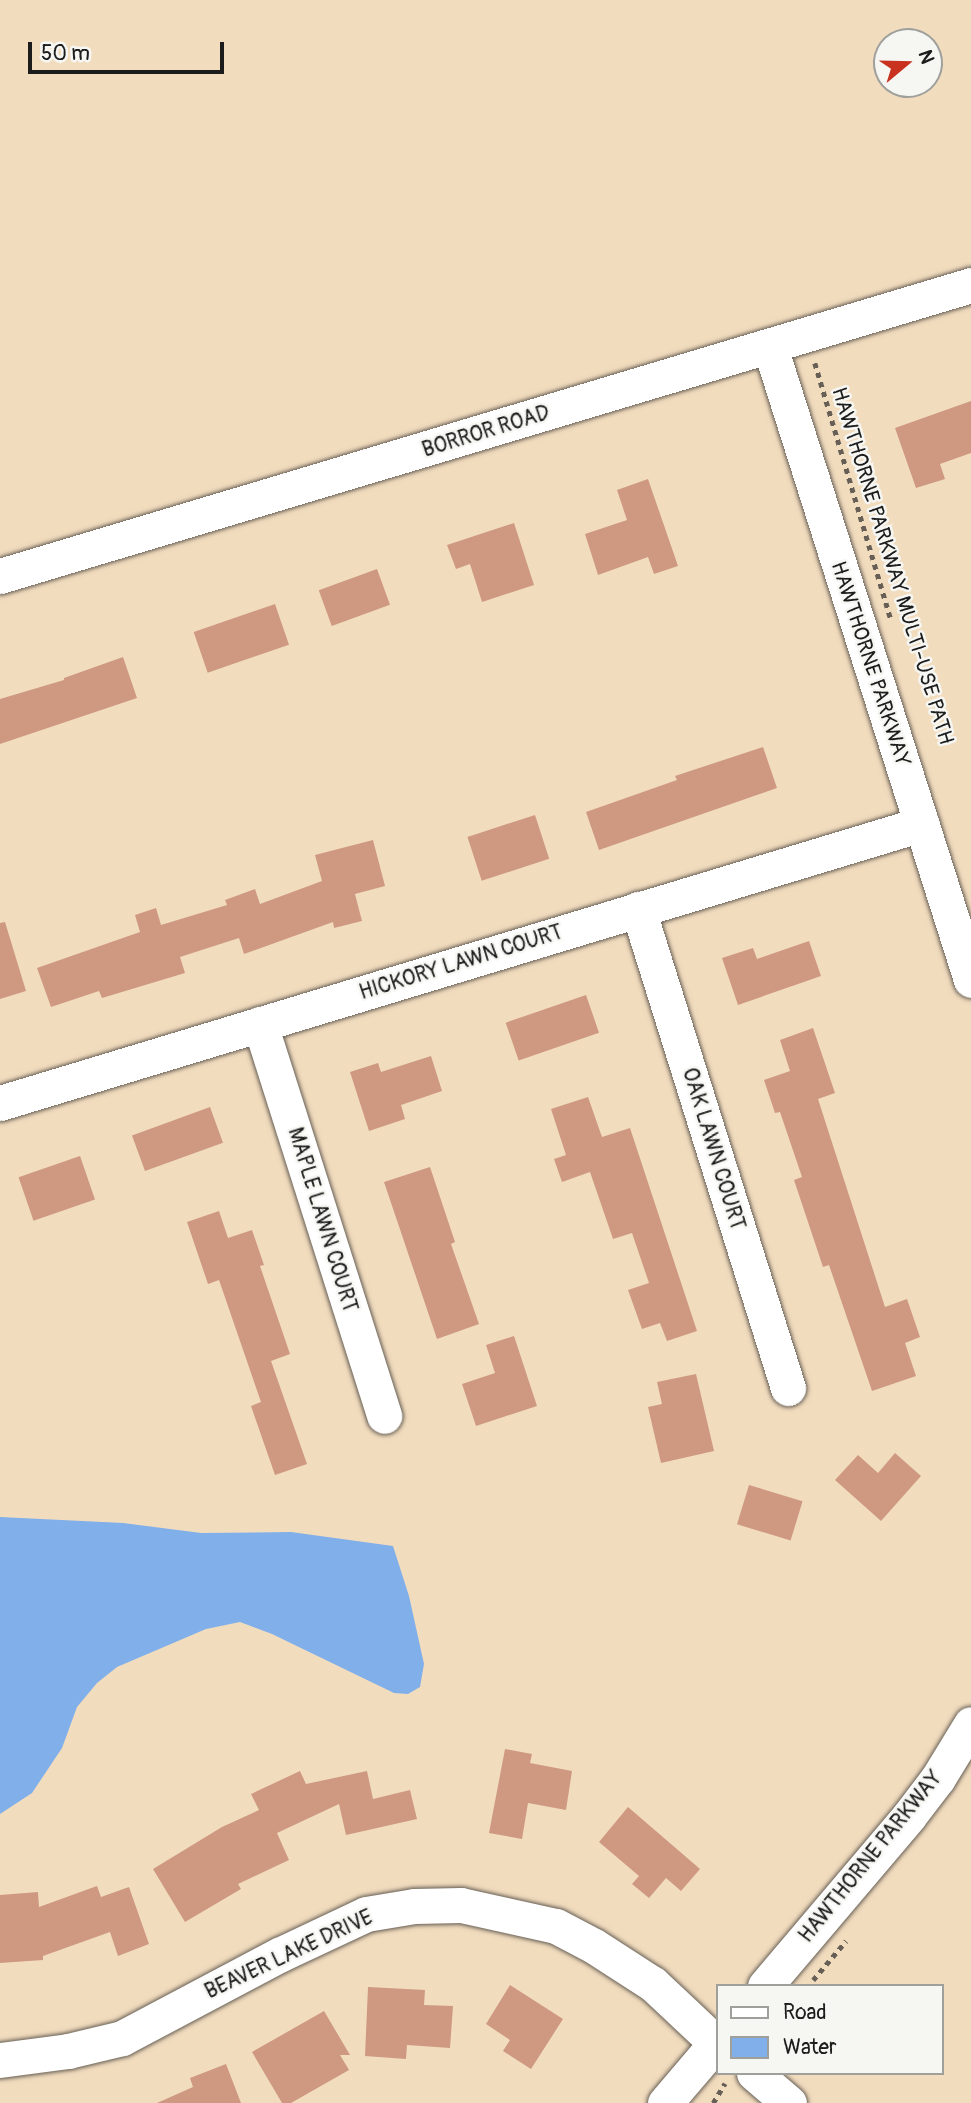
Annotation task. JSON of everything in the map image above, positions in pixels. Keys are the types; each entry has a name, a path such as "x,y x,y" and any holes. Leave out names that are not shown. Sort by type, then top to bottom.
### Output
{"street":[{"name":"BORROR ROAD","path":"0,576 971,285"},
{"name":"HAWTHORNE PARKWAY","path":"770,347 971,980"},
{"name":"HICKORY LAWN COURT","path":"0,1103 922,824"},
{"name":"OAK LAWN COURT","path":"638,909 788,1388"},
{"name":"MAPLE LAWN COURT","path":"260,1024 384,1416"},
{"name":"HAWTHORNE PARKWAY","path":"767,1984 909,1816 938,1777 971,1724"},
{"name":"BEAVER LAKE DRIVE","path":"0,2060 68,2051 122,2039 279,1955 366,1914 414,1906 461,1905 556,1926 653,1984 716,2046"},
{"path":"666,2103 716,2054"}],"path":[{"name":"HAWTHORNE PARKWAY MULTI-USE PATH","path":"807,336 892,622"},
{"path":"713,2103 717,2075"}],"water":[{"path":"0,1517 123,1523 201,1533 291,1532 393,1546 409,1596 424,1664 420,1687 408,1694 394,1693 272,1634 240,1622 206,1629 117,1667 97,1683 77,1707 62,1748 32,1793 0,1814"}],"building":[{"path":"971,401 971,453 940,464 945,479 916,488 895,428"},
{"path":"648,479 678,566 654,574 648,557 598,575 585,534 627,520 617,490"},
{"path":"514,523 534,585 482,602 470,564 456,569 447,545"},
{"path":"377,569 390,605 332,626 319,590"},
{"path":"275,604 289,645 208,673 194,632"},
{"path":"123,657 137,698 0,744 0,699 64,680"},
{"path":"763,747 777,788 599,850 586,812 677,780 675,776"},
{"path":"535,815 549,859 482,881 467,837"},
{"path":"373,840 385,886 355,894 362,921 334,928 333,922 244,954 239,938 180,957 185,973 102,998 99,991 51,1007 37,968 140,932 135,915 156,908 161,925 227,905 225,900 255,889 260,904 322,881 315,855"},
{"path":"5,922 26,991 0,999 0,923"},
{"path":"809,941 821,976 738,1005 722,958 753,948 757,959"},
{"path":"586,995 599,1033 519,1060 506,1023"},
{"path":"813,1028 835,1093 818,1099 885,1307 907,1299 920,1337 905,1343 916,1376 872,1391 829,1265 823,1267 794,1180 802,1177 780,1112 775,1113 764,1080 790,1071 780,1040"},
{"path":"431,1056 442,1091 401,1105 405,1119 369,1131 350,1072 378,1063 381,1072"},
{"path":"588,1097 602,1137 630,1128 697,1331 667,1341 660,1323 642,1329 628,1290 649,1283 632,1233 613,1239 590,1172 562,1182 554,1159 566,1155 551,1109"},
{"path":"210,1107 223,1143 145,1171 132,1135"},
{"path":"80,1156 95,1199 34,1221 19,1177"},
{"path":"430,1167 455,1242 451,1244 479,1324 437,1339 384,1182"},
{"path":"219,1211 228,1238 252,1230 264,1265 260,1266 290,1354 271,1361 307,1464 275,1475 251,1406 261,1402 219,1280 208,1284 187,1222"},
{"path":"514,1336 537,1406 476,1426 462,1384 495,1373 486,1345"},
{"path":"696,1374 714,1451 661,1463 648,1407 662,1404 657,1382"},
{"path":"895,1453 921,1476 881,1521 835,1480 858,1455 878,1473"},
{"path":"749,1485 803,1501 791,1541 737,1524"},
{"path":"505,1749 532,1754 530,1763 572,1771 566,1810 528,1803 522,1839 489,1833"},
{"path":"300,1771 306,1784 367,1771 373,1799 410,1790 417,1819 346,1835 339,1804 277,1833 289,1860 238,1884 241,1889 185,1922 153,1869 222,1827 259,1810 251,1794"},
{"path":"628,1807 700,1869 681,1891 666,1878 649,1898 632,1884 639,1876 599,1842"},
{"path":"97,1886 101,1897 129,1887 149,1944 118,1956 110,1932 43,1956 43,1960 0,1963 0,1895 38,1892 39,1907"},
{"path":"510,1985 563,2019 531,2069 503,2051 510,2040 486,2024"},
{"path":"368,1987 425,1990 424,2005 453,2006 450,2048 407,2045 406,2059 365,2056"},
{"path":"324,2011 350,2055 340,2055 349,2070 291,2103 282,2103 252,2052"},
{"path":"226,2064 241,2103 157,2103 193,2087 190,2078"}]}
